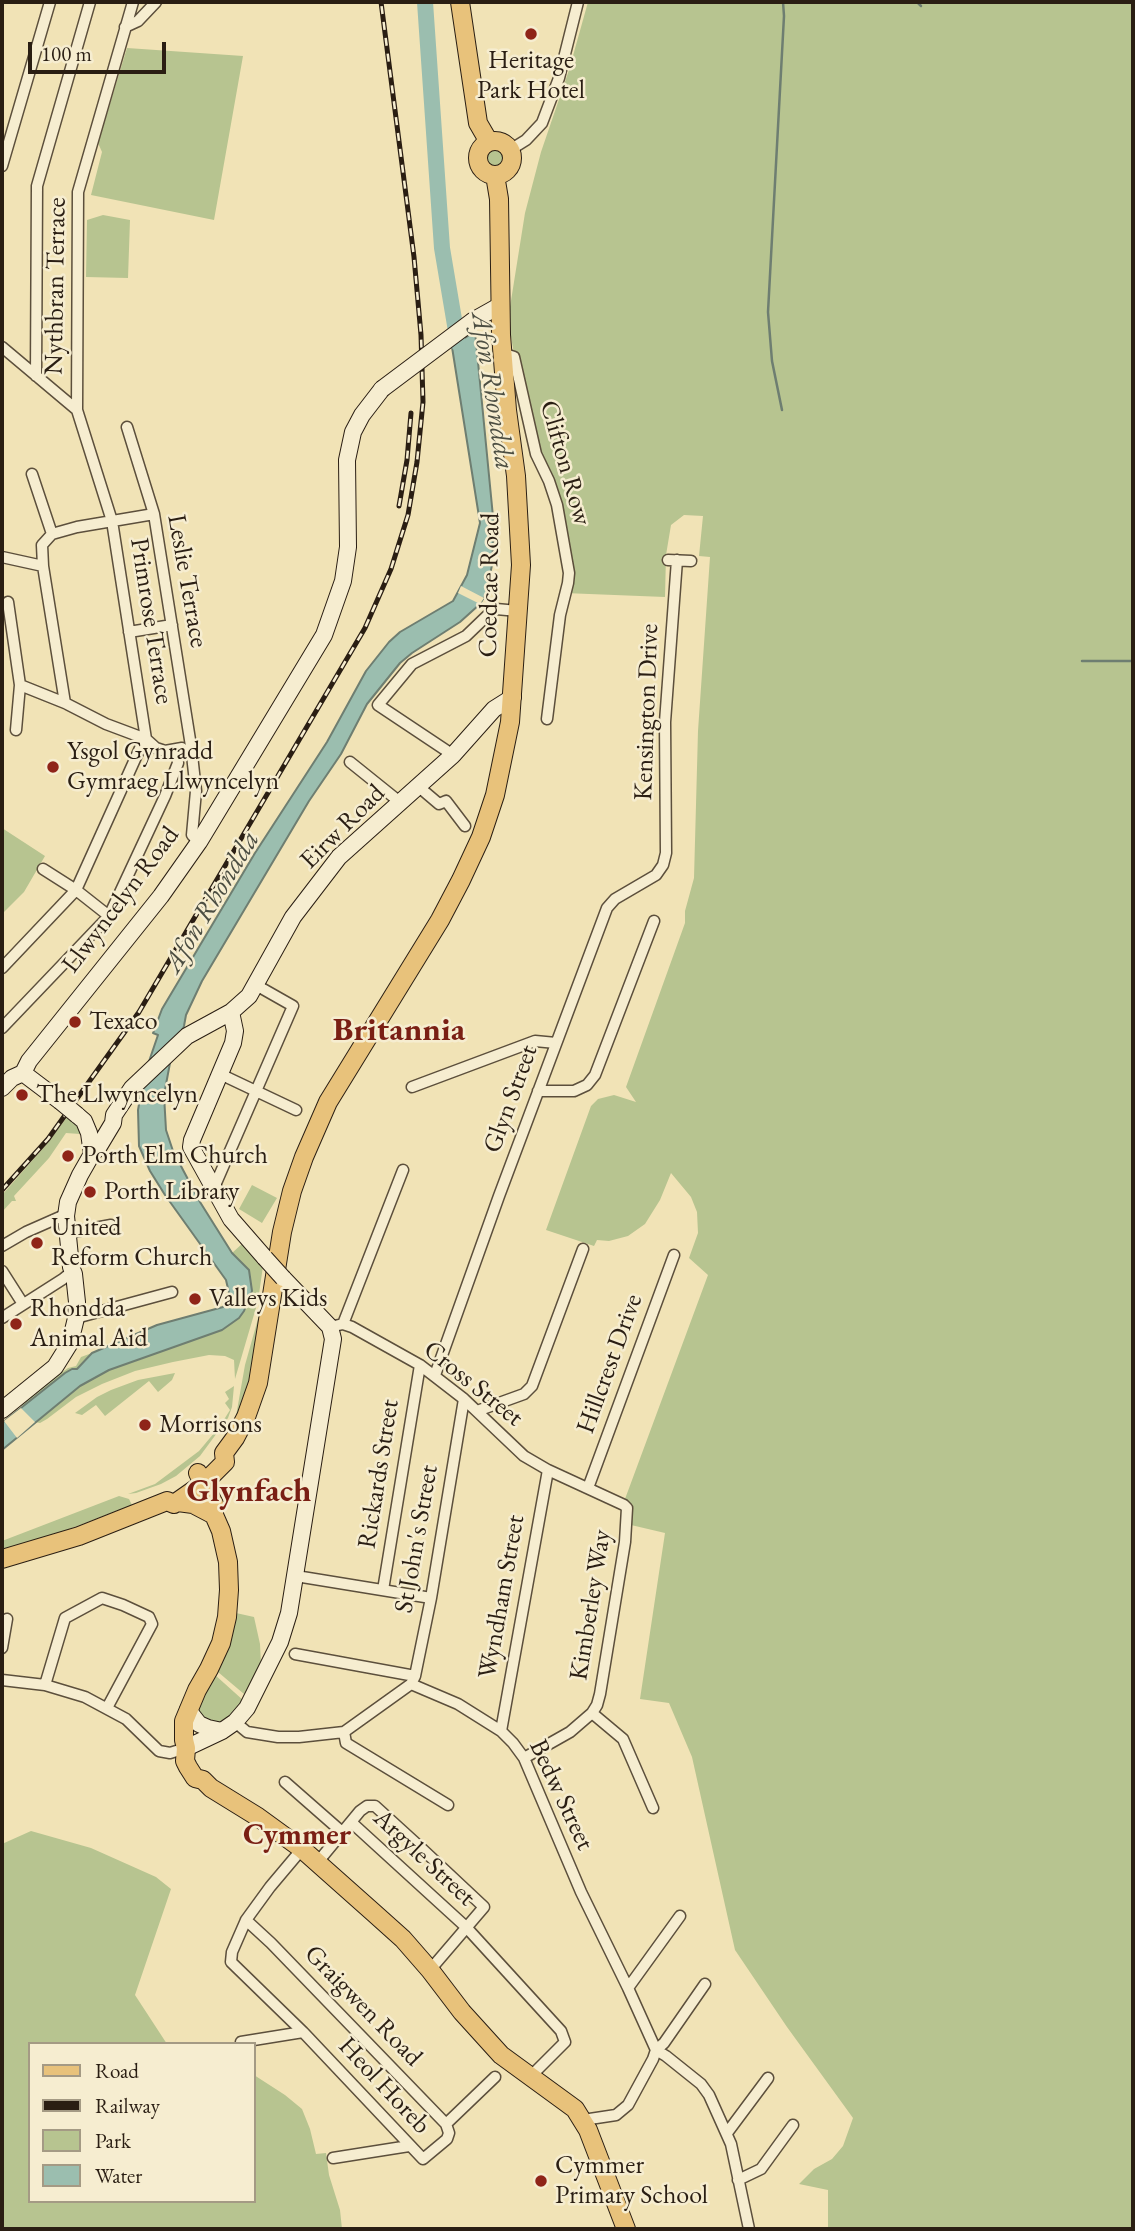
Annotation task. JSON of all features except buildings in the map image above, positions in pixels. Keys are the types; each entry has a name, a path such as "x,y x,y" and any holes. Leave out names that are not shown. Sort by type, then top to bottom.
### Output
{"main road":[{"path":"460,2 478,123 489,142"},
{"path":"489,142 501,143 510,150 510,165 502,174 495,175 483,170 478,159 482,148 489,142"},
{"path":"495,175 499,199 499,306"},
{"name":"Llwyncelyn Road","path":"23,1073 29,1061 161,895 199,842 324,635 343,581 348,547 347,460 353,432 362,415 383,389 474,320 499,306"},
{"name":"Coedcae Road","path":"198,1480 225,1462 223,1453 246,1418 258,1383 282,1232 304,1157 328,1102 440,920 476,848 495,795 506,750 513,697 521,565 520,522 499,306"},
{"name":"Eirw Road","path":"67,1225 69,1197 132,1088 187,1036 231,1012 249,996 293,917 339,858 453,755 494,709 513,697"},
{"path":"186,1748 229,1727 250,1702 280,1642 296,1576 336,1325 283,1278 231,1219 191,1147 233,1043 235,1031 231,1012"},
{"path":"2,1088 12,1078 23,1073 81,1118 89,1133 92,1154"},
{"path":"81,1118 99,1121 114,1115"},
{"path":"2,1410 55,1367 74,1334 75,1283 67,1225"},
{"path":"173,1502 170,1493 198,1480 214,1504 211,1513"},
{"path":"2,1559 79,1536 173,1502 193,1504 211,1513 221,1531 228,1562 227,1617 221,1643 184,1721 186,1748 195,1755 204,1772 203,1780 302,1849 403,1939 462,2012 507,2061 575,2109 583,2120 626,2229"},
{"path":"188,1710 199,1724 208,1728 229,1727"}],"street":[{"path":"2,166 50,2"},
{"path":"36,376 37,186 90,2"},
{"name":"Nythbran Terrace","path":"77,410 78,192 133,2"},
{"path":"125,27 138,21 156,2"},
{"path":"510,150 526,140 542,123 559,78 578,2"},
{"path":"2,347 77,410"},
{"name":"Clifton Row","path":"502,353 514,357 536,454 557,505 569,573 560,615 547,719"},
{"name":"Primrose Terrace","path":"2,968 76,890 146,739 112,521 77,410"},
{"name":"Leslie Terrace","path":"127,427 154,514 191,746 196,791 192,835 199,842"},
{"path":"32,474 52,534"},
{"path":"65,703 42,545 52,534 154,514"},
{"path":"2,557 43,566"},
{"name":"Kensington Drive","path":"663,865 666,853 665,722 673,560 691,561"},
{"path":"8,602 20,685 16,730"},
{"path":"453,755 378,705 412,664 466,635 496,609 518,611"},
{"path":"130,632 172,625"},
{"path":"20,685 146,739 156,748 165,751 191,746"},
{"path":"2,1028 109,916 165,796 178,763 177,750"},
{"path":"350,762 401,803"},
{"path":"419,787 439,804 446,801 465,826"},
{"name":"Glyn Street","path":"435,1375 607,908 615,900 656,875 663,865"},
{"path":"43,869 109,916"},
{"path":"538,1091 574,1091 587,1085 595,1075 654,921"},
{"path":"213,1190 293,1006 256,985"},
{"path":"412,1087 536,1041 556,1043"},
{"path":"220,1074 296,1110"},
{"path":"336,1325 403,1170"},
{"path":"2,1246 60,1217 67,1225 111,1225"},
{"path":"477,1411 524,1394 531,1386 583,1249"},
{"name":"Hillcrest Drive","path":"588,1488 674,1255"},
{"path":"2,1318 69,1274 71,1266"},
{"path":"2,1271 23,1304"},
{"path":"76,1318 172,1293"},
{"name":"Cross Street","path":"336,1325 420,1364 464,1399 524,1457 548,1470"},
{"name":"Rickards Street","path":"383,1590 420,1364"},
{"name":"St John's Street","path":"413,1680 431,1598 464,1399"},
{"name":"Kimberley Way","path":"524,1758 569,1732 592,1713 600,1694 628,1527 625,1505 548,1470"},
{"name":"Wyndham Street","path":"501,1731 548,1470"},
{"path":"296,1576 431,1598"},
{"path":"44,1685 65,1618 102,1598 149,1617 152,1624 107,1708"},
{"path":"2,1648 7,1619"},
{"name":"Bedw Street","path":"295,1654 413,1680 501,1731 524,1758 581,1892 656,2050"},
{"path":"2,1680 44,1685 85,1698 126,1719 159,1751 170,1753 186,1748"},
{"path":"229,1727 278,1737 344,1732 413,1680"},
{"path":"592,1713 623,1739 653,1808"},
{"path":"344,1732 346,1743 448,1805"},
{"path":"285,1782 342,1832"},
{"path":"317,1863 367,1806 375,1806 484,1907 430,1970"},
{"name":"Argyle Street","path":"351,1822 466,1927 561,2031 565,2042 530,2077"},
{"path":"246,1920 302,1849"},
{"path":"628,1988 680,1916"},
{"name":"Heol Horeb","path":"246,1920 232,1952 231,1962 303,2032 423,2159 447,2139 449,2133 446,2124 495,2077"},
{"name":"Graigwen Road","path":"246,1920 446,2124"},
{"path":"583,2120 616,2116 628,2105 656,2050 664,2043 705,1984"},
{"path":"241,2042 303,2032"},
{"path":"656,2050 701,2084 709,2095 727,2133 749,2229"},
{"path":"727,2133 768,2078"},
{"path":"738,2180 761,2169 793,2125"},
{"path":"332,2158 409,2146"}],"green space":[{"path":"588,2 1133,2 1133,2229 828,2229 828,2190 799,2184 814,2169 832,2159 843,2146 853,2118 735,1950 692,1757 669,1703 640,1699 665,1533 631,1525 630,1509 625,1499 708,1275 689,1258 698,1233 697,1212 691,1197 671,1173 660,1200 645,1224 628,1236 609,1241 597,1240 594,1246 546,1230 591,1106 598,1099 614,1095 636,1102 626,1087 685,923 685,911 694,878 698,731 710,557 699,556 703,516 684,515 671,525 666,555 665,597 564,593 568,583 557,505 521,392 511,337 510,307 525,213 541,152 569,70"},
{"path":"127,48 243,56 214,220 91,195 102,152 98,143"},
{"path":"490,149 498,149 503,158 501,165 490,167 485,162 485,154"},
{"path":"103,215 130,220 128,278 86,277 87,220"},
{"path":"2,828 45,856 24,892 2,914"},
{"path":"68,1116 78,1125 80,1134 66,1133 49,1158 14,1196 16,1201 12,1201 2,1212 2,1195"},
{"path":"252,1185 277,1198 262,1223 239,1209"},
{"path":"243,1243 263,1266 258,1301 235,1379 234,1360 225,1356 209,1355 173,1362 135,1371 102,1384 76,1397 40,1423 35,1422 80,1386 109,1369 222,1330 249,1270 232,1253"},
{"path":"263,1301 248,1390 236,1416 245,1365"},
{"path":"92,1353 77,1369 21,1408 24,1402 43,1386 68,1368 76,1366 81,1357"},
{"path":"175,1373 172,1380 158,1392 149,1381 105,1416 96,1405 82,1415 75,1413 111,1390 138,1380"},
{"path":"234,1386 232,1407 228,1418 200,1456 176,1476 161,1484 128,1494 155,1484 199,1451 230,1410 225,1403 229,1399 225,1392"},
{"path":"119,1496 129,1499 132,1505 43,1539 2,1550 2,1541"},
{"path":"236,1613 254,1617 260,1644 261,1664 244,1694 218,1672 230,1640"},
{"path":"214,1674 244,1701 227,1718 210,1724 198,1713"},
{"path":"31,1831 91,1848 156,1877 171,1889 135,1995 166,2042 28,2042 28,2203 256,2203 256,2076 302,2109 316,2154 326,2153 342,2229 2,2229 2,1844"}],"water":[{"path":"475,331 494,527 492,565 486,594 480,604 460,622 400,663 367,704 341,754 309,801 202,981 186,1015 170,1063 164,1095 166,1130 173,1151 200,1202 232,1253 249,1270 252,1291 244,1311 222,1330 109,1370 80,1386 2,1450 2,1423 65,1373 77,1369 92,1353 157,1325 223,1307 227,1301 229,1293 226,1280 165,1195 139,1146 138,1110 144,1076 158,1035 153,1033 162,1009 255,853 327,742 366,671 400,632 453,601 467,575 480,523 452,347"}],"pier":[{"path":"461,586 484,598 480,604 458,593"},
{"path":"21,1408 35,1422 17,1438 4,1421"}],"waterway":[{"name":"Afon Rhondda","path":"425,2 442,248 458,343"},
{"path":"782,410 772,361 768,312 783,2"},
{"path":"917,2 921,6"},
{"path":"1082,661 1133,661"}],"railway":[{"path":"2,1190 48,1139 139,1012 365,628 391,569 408,515 423,402 421,335 414,257 381,2"},
{"path":"399,506 411,413"}],"place":[{"name":"Heritage Park Hotel","path":"531,34"},
{"name":"Ysgol Gynradd Gymraeg Llwyncelyn","path":"53,767"},
{"name":"Texaco","path":"75,1022"},
{"name":"The Llwyncelyn","path":"22,1095"},
{"name":"Porth Elm Church","path":"68,1156"},
{"name":"Porth Library","path":"90,1192"},
{"name":"United Reform Church","path":"37,1243"},
{"name":"Valleys Kids","path":"195,1299"},
{"name":"Rhondda Animal Aid","path":"16,1324"},
{"name":"Morrisons","path":"145,1425"},
{"name":"Cymmer Primary School","path":"541,2181"}],"district":[{"name":"Britannia","path":"399,1031"},
{"name":"Glynfach","path":"249,1492"},
{"name":"Cymmer","path":"297,1836"}]}
